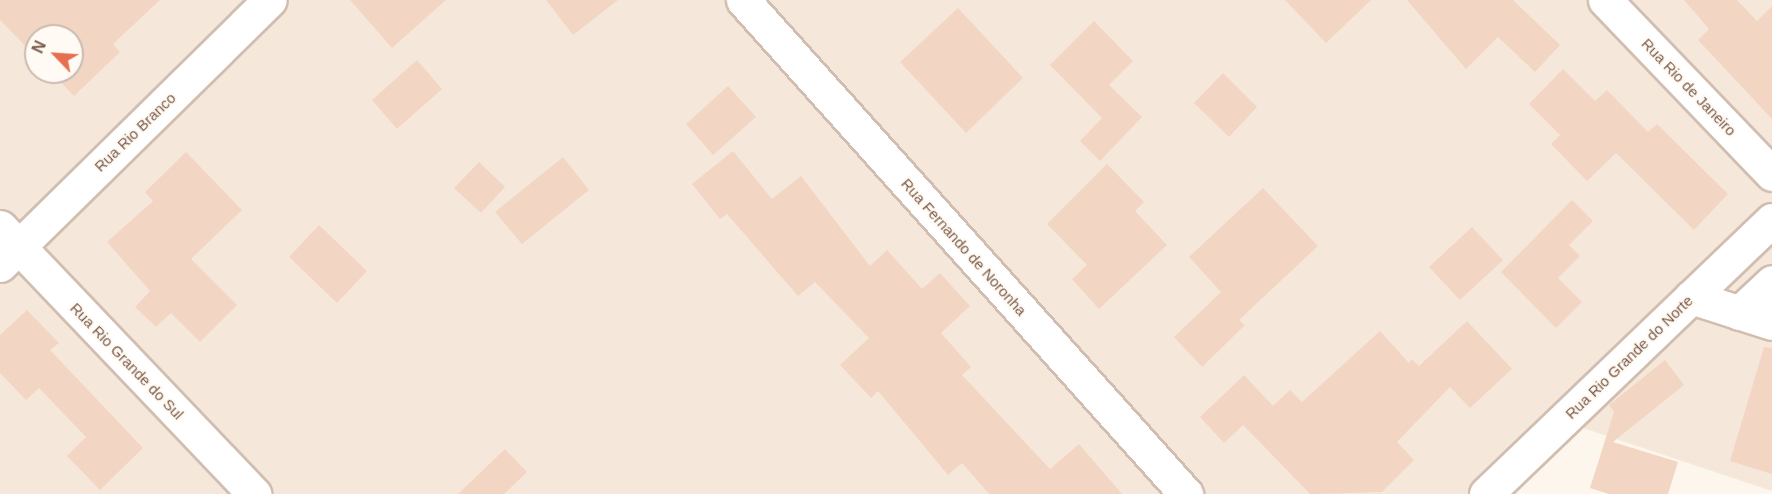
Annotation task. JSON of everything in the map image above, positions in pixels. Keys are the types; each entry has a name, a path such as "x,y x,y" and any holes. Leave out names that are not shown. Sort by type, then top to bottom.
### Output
{"street":[{"name":"Rua Rio Branco","path":"6,246 270,0"},
{"name":"Rua Fernando de Noronha","path":"742,0 1186,494"},
{"name":"Rua Rio de Janeiro","path":"1605,0 1772,174"},
{"name":"Rua Rio Grande do Norte","path":"1486,494 1772,220"},
{"name":"Rua Rio Grande do Sul","path":"6,246 254,494"},
{"path":"1739,312 1772,282"},
{"path":"1691,297 1772,323"}],"shaded area":[{"path":"0,0 1772,0 1772,491 1577,426 1486,494 0,494"}],"building":[{"path":"0,0 160,0 113,44 120,52 74,96 62,84 84,84 84,24 24,24 24,45 0,20"},
{"path":"350,0 446,0 392,48"},
{"path":"546,0 618,0 573,35"},
{"path":"1285,0 1371,0 1326,43"},
{"path":"1407,0 1513,0 1560,45 1535,72 1498,37 1466,69"},
{"path":"1684,0 1737,0 1757,21 1772,6 1772,119 1698,40 1709,29"},
{"path":"958,8 1023,78 966,133 900,62"},
{"path":"1094,21 1133,61 1109,85 1142,117 1100,161 1080,141 1102,118 1050,65"},
{"path":"417,60 442,89 397,129 372,100"},
{"path":"1563,69 1595,101 1607,90 1648,132 1657,124 1728,194 1694,230 1616,153 1587,181 1551,144 1560,135 1529,104"},
{"path":"1223,73 1257,107 1229,137 1194,103"},
{"path":"728,86 756,117 713,155 686,124"},
{"path":"733,151 772,199 801,176 870,266 887,250 922,289 940,273 970,306 941,333 971,367 962,375 1050,469 1079,444 1122,494 989,494 962,463 948,475 878,391 871,398 840,365 869,338 815,282 798,296 727,214 720,219 692,184"},
{"path":"186,152 242,210 191,259 237,305 200,342 171,313 156,327 135,307 150,291 107,242 153,201 145,192"},
{"path":"563,157 589,190 522,244 495,212"},
{"path":"479,162 505,187 481,213 454,188"},
{"path":"1107,164 1144,202 1135,211 1167,245 1099,309 1072,279 1087,265 1047,224"},
{"path":"1263,188 1318,246 1239,320 1245,325 1202,367 1174,337 1221,292 1189,257"},
{"path":"1572,200 1593,221 1569,245 1580,256 1558,278 1582,302 1556,328 1501,272"},
{"path":"319,225 367,271 337,303 289,257"},
{"path":"1472,227 1503,260 1460,300 1429,267"},
{"path":"27,310 59,343 50,350 143,448 100,490 67,456 86,437 39,388 26,400 0,373 0,335"},
{"path":"1467,321 1512,369 1470,408 1450,387 1397,442 1414,460 1382,492 1310,494 1243,425 1224,443 1200,417 1244,375 1273,406 1290,390 1302,402 1380,331 1409,363 1412,359 1419,366"},
{"path":"1764,347 1772,348 1772,474 1730,461"},
{"path":"1665,360 1684,385 1613,442 1678,462 1668,494 1609,494 1590,488 1614,412 1609,405"},
{"path":"505,449 527,472 504,494 458,494"}]}
